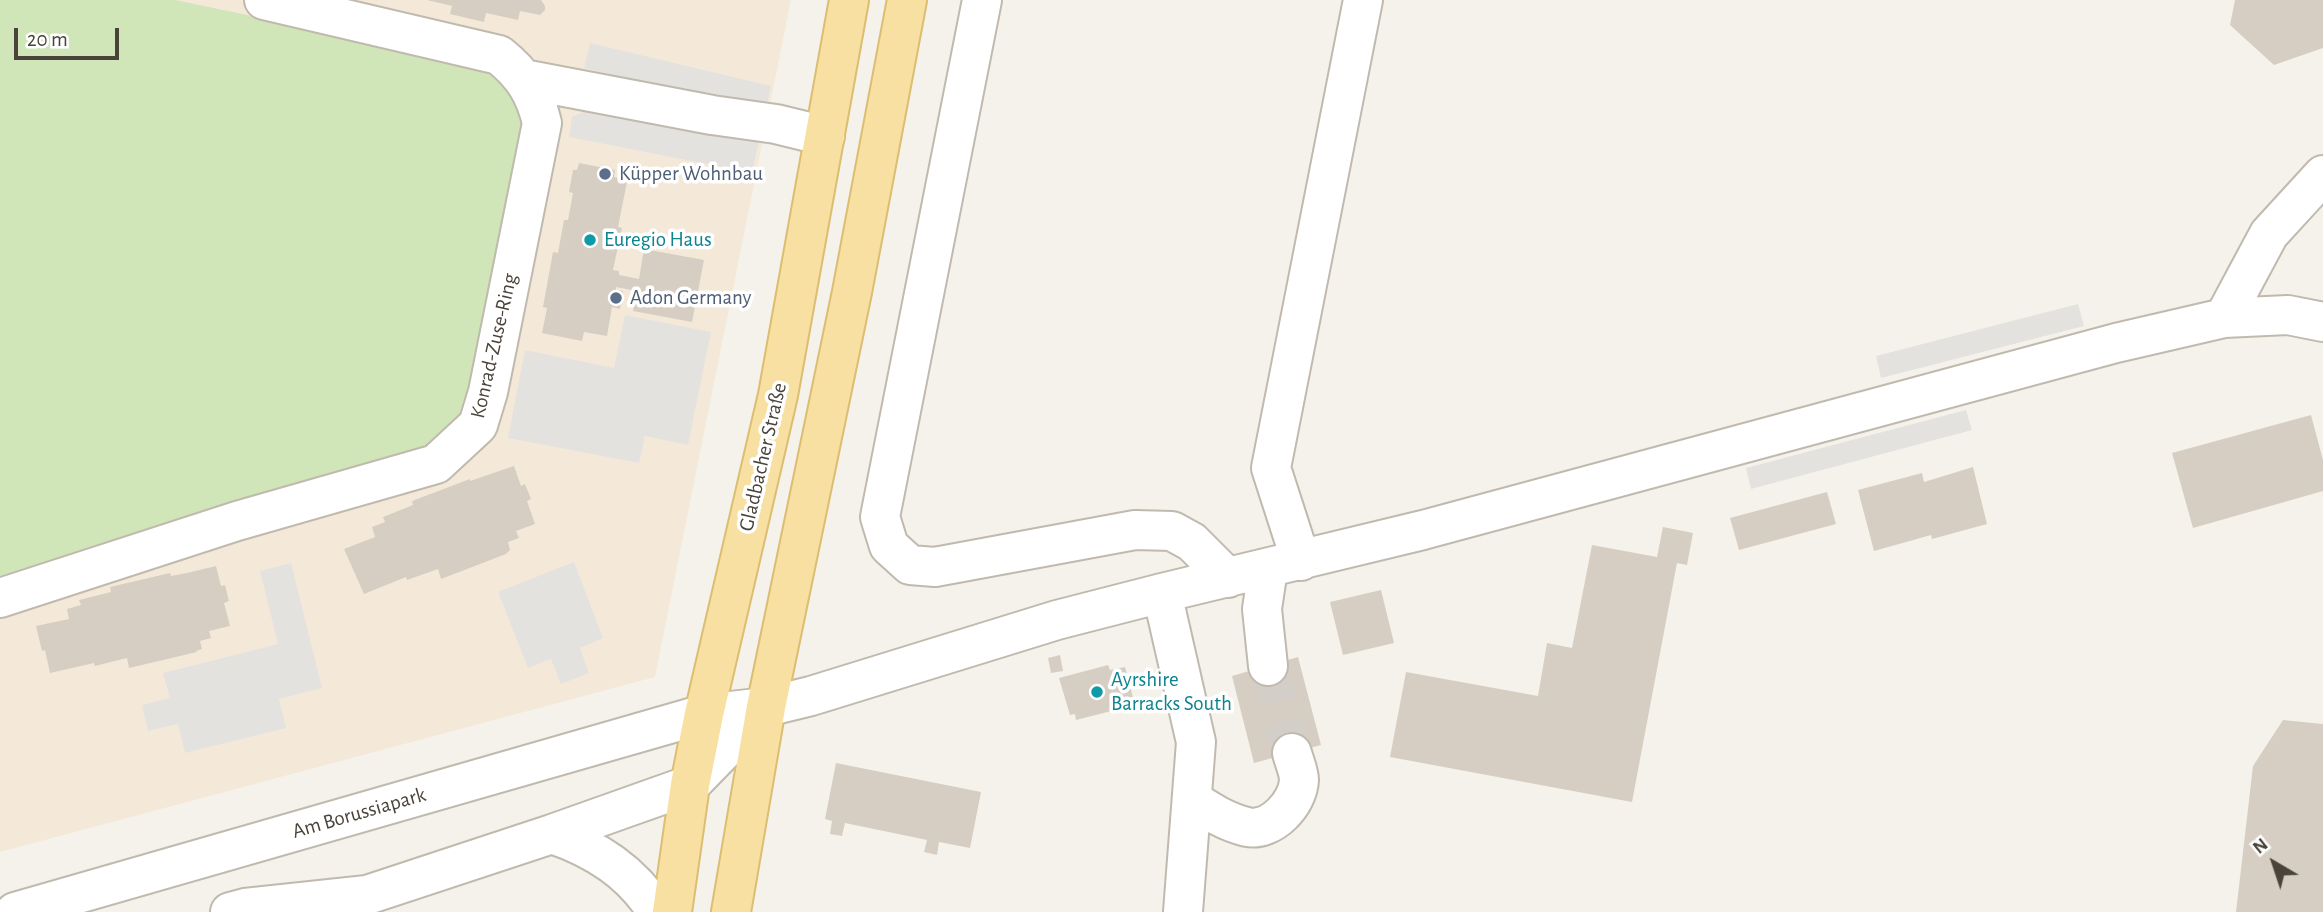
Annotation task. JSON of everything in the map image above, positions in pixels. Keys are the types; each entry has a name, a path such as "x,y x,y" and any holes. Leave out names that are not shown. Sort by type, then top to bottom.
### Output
{"main road":[{"name":"Gladbacher Straße","path":"672,912 690,785 778,395 849,0"},
{"path":"731,912 766,707 852,292 907,0"}],"street":[{"name":"Konrad-Zuse-Ring","path":"0,598 237,521 436,464 478,425 488,392 542,123 536,99 513,66 499,55 264,0"},
{"path":"982,0 880,517 889,546 910,565 935,567 1135,530 1172,531 1192,542 1228,578"},
{"path":"1268,666 1262,609 1285,565 1271,468 1363,0"},
{"path":"523,79 712,116 776,124 825,136"},
{"path":"2224,318 2269,234 2323,175"},
{"name":"Am Borussiapark","path":"15,912 704,714 766,707 811,696 1057,620 1423,530 2116,343 2224,318 2288,315 2323,322"},
{"path":"1161,593 1196,742 1183,912"},
{"path":"230,912 367,895 690,785 766,707"},
{"path":"1192,800 1218,817 1249,827 1264,826 1288,808 1295,796 1299,780 1292,753"},
{"path":"552,834 580,843 602,856 634,883 657,912"}],"shaded area":[{"path":"0,0 791,0 655,677 0,852"},
{"path":"590,43 771,86 752,173 569,137 572,117 586,111 652,122 661,87 584,68"},
{"path":"2078,304 2084,326 1881,378 1876,356"},
{"path":"625,315 711,332 688,445 645,436 639,463 508,438 525,350 614,368"},
{"path":"1966,410 1972,430 1751,489 1746,468"},
{"path":"574,562 603,638 580,648 589,673 561,684 551,659 528,668 498,592"},
{"path":"291,563 322,688 279,699 286,728 185,753 178,724 148,731 142,705 170,698 163,673 278,644 260,571"}],"green space":[{"path":"0,0 175,0 478,63 502,79 527,113 465,420 442,442 0,576"}],"building":[{"path":"427,0 541,0 545,10 540,15 520,11 518,20 486,13 484,22 450,14 452,6"},
{"path":"2235,0 2323,0 2323,48 2274,65 2230,25"},
{"name":"Euregio Haus","path":"579,163 615,170 614,177 630,180 627,182 618,227 622,228 613,270 619,271 619,275 639,279 644,249 704,260 692,322 633,311 637,291 616,287 616,290 623,291 620,309 612,307 607,336 584,332 582,341 542,333 547,308 543,307 553,252 558,253 564,220 568,220 573,193 569,192 573,170 577,170"},
{"path":"2311,415 2323,460 2323,491 2193,528 2172,453"},
{"path":"514,466 521,486 525,484 531,499 527,501 535,524 516,531 519,538 508,542 510,550 506,554 441,579 438,569 407,580 406,577 364,594 344,549 375,537 372,527 385,522 383,517 413,505 412,501"},
{"path":"1973,467 1987,524 1932,539 1931,535 1874,551 1858,490 1922,473 1924,482"},
{"path":"1827,492 1836,524 1739,550 1730,518"},
{"path":"1663,527 1693,533 1687,565 1677,563 1632,802 1390,757 1406,672 1538,696 1547,643 1572,648 1592,545 1657,557"},
{"path":"216,566 221,586 225,585 229,601 224,603 230,626 209,631 211,638 200,641 202,649 129,668 127,658 50,673 36,626 69,619 67,609 81,605 79,600 111,592 110,587"},
{"path":"1381,590 1394,643 1343,655 1330,602"},
{"path":"1060,655 1063,671 1051,673 1048,658"},
{"path":"1298,657 1321,745 1254,763 1232,676"},
{"name":"Ayrshire Barracks South","path":"1108,665 1110,670 1125,667 1135,705 1076,720 1075,714 1070,715 1059,678"},
{"path":"2283,720 2323,724 2323,912 2236,912 2253,766"},
{"path":"836,763 981,792 970,848 939,842 937,855 924,852 927,840 845,823 842,836 830,834 832,821 825,819"}],"tunnel":[{"path":"1268,666 1292,753"}],"place":[{"name":"Küpper Wohnbau","path":"605,174"},
{"name":"Euregio Haus","path":"590,240"},
{"name":"Adon Germany","path":"616,298"},
{"name":"Ayrshire Barracks South","path":"1097,692"}]}
